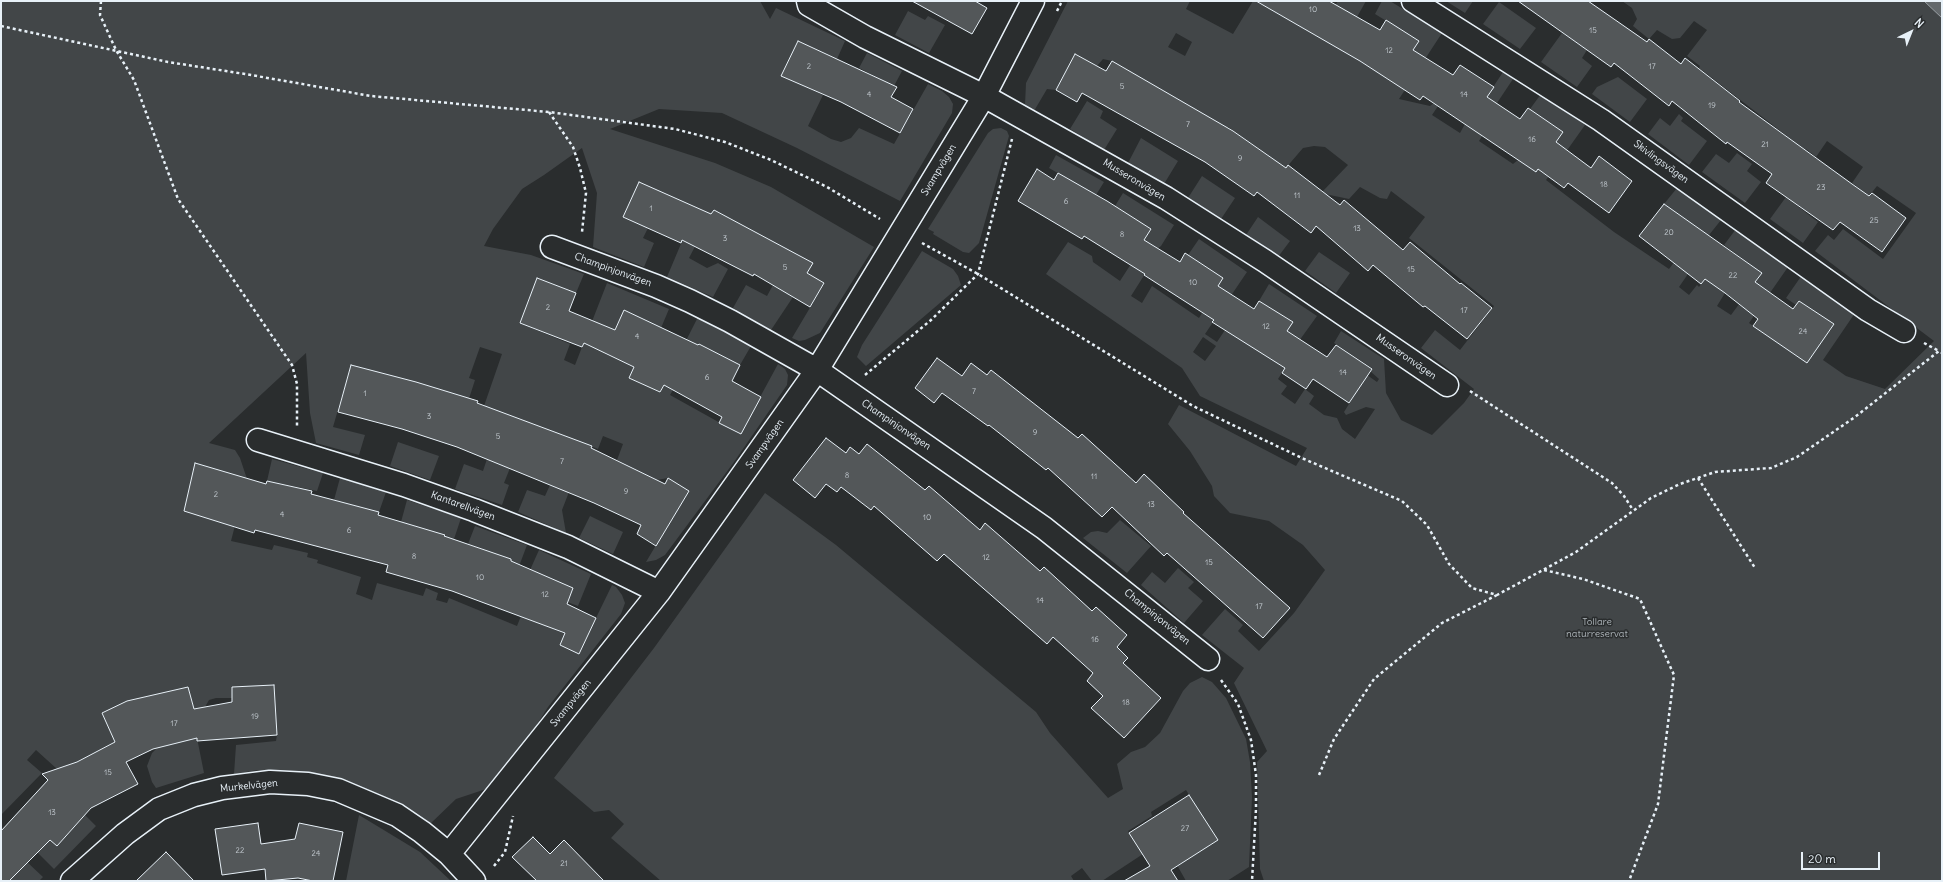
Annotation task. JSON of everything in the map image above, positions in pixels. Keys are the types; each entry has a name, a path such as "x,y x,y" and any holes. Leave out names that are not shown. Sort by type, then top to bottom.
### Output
{"street":[{"name":"Musseronvägen","path":"808,1 809,5 865,37 984,96 1109,165 1231,238 1447,385"},
{"name":"Svampvägen","path":"449,854 659,592 817,370 984,96 1033,1"},
{"name":"Skivlingsvägen","path":"1413,1 1594,116 1868,310 1904,331"},
{"name":"Champinjonvägen","path":"552,247 656,286 690,301 730,321 817,370 1044,528 1208,659"},
{"name":"Kantarellvägen","path":"258,440 443,498 568,548 659,592"},
{"name":"Murkelvägen","path":"72,881 125,834 159,809 194,795 222,788 270,782 308,784 338,790 397,815 422,832 449,854 474,881"}],"path":[{"path":"101,1 100,15 116,50 134,80 178,199 292,365 297,384 296,452"},
{"path":"1055,15 1062,1"},
{"path":"1,26 168,62 371,96 549,112 675,128 725,142 771,160 827,187 881,219"},
{"path":"549,112 573,147 586,193 585,209 577,257"},
{"path":"844,390 882,361 931,320 978,274 1018,115"},
{"path":"920,242 978,274 1193,406 1304,459 1402,501 1427,524 1449,564 1472,588 1497,595"},
{"path":"1319,775 1334,739 1374,679 1442,623 1576,552 1633,510 1663,492 1680,484 1715,472 1771,468 1797,458 1854,418 1939,351 1942,352"},
{"path":"1447,385 1460,386 1466,389 1612,483 1624,496 1633,510"},
{"path":"1698,478 1754,568"},
{"path":"1544,570 1583,579 1640,599 1674,675 1658,804 1629,881"},
{"path":"1208,659 1238,704 1251,740 1256,775 1256,809 1252,881"},
{"path":"492,869 505,852 509,840 510,825 513,816 518,810"}],"green space":[{"path":"1,1 760,1 770,19 776,8 845,41 837,59 798,41 782,76 823,95 808,126 831,139 841,142 851,138 859,128 894,144 928,84 942,91 949,97 953,104 952,113 900,201 797,148 722,113 659,109 610,129 715,163 771,187 874,247 820,333 805,340 799,341 792,338 824,284 806,273 812,263 714,210 689,258 707,268 718,263 728,269 713,297 667,277 696,208 623,217 648,228 643,238 654,243 644,267 593,247 597,193 582,148 522,189 493,229 484,246 531,255 584,274 576,293 537,278 520,323 570,344 564,360 575,365 607,283 669,309 661,328 624,310 604,353 634,367 629,378 660,392 698,317 751,346 740,365 699,344 670,395 740,434 778,364 785,369 788,375 787,385 734,462 665,555 656,560 646,562 688,491 668,478 657,480 617,460 623,444 603,436 598,449 484,406 502,354 480,347 469,378 475,380 466,408 459,395 351,365 333,427 365,435 359,455 316,443 310,413 306,353 209,443 235,450 240,458 247,479 231,541 272,550 274,545 308,553 307,557 318,560 317,563 361,577 356,594 372,600 377,583 423,596 426,588 438,593 436,600 447,603 449,598 517,626 521,616 556,630 565,634 560,645 579,653 612,585 616,587 622,595 625,603 621,614 548,707 529,737 486,789 456,799 430,824 366,790 301,772 258,770 234,774 236,745 276,741 277,735 274,685 232,687 232,698 216,698 209,700 205,707 194,709 188,687 145,697 102,713 115,742 77,762 57,769 36,750 27,760 42,773 1,815"},
{"name":"Tollare naturreservat","path":"1068,1 1190,1 1186,9 1233,34 1253,1 1255,1 1317,36 1338,1 1366,1 1357,17 1350,55 1393,82 1419,41 1375,14 1382,1 1390,1 1442,33 1399,99 1430,106 1434,103 1438,106 1432,115 1460,133 1465,124 1468,125 1503,72 1513,79 1497,103 1501,106 1479,141 1513,164 1518,160 1536,172 1563,132 1530,109 1541,94 1585,125 1546,180 1614,232 1669,269 1699,229 1664,204 1677,188 1721,220 1682,269 1688,274 1679,287 1689,295 1697,285 1699,287 1705,279 1725,293 1717,306 1731,315 1762,273 1724,245 1736,229 1788,267 1749,323 1807,363 1834,324 1799,301 1796,305 1786,298 1802,275 1855,313 1823,360 1846,376 1885,389 1934,341 1815,251 1828,235 1834,240 1843,229 1883,259 1916,213 1877,186 1869,196 1852,183 1863,167 1827,141 1816,157 1699,68 1700,66 1687,56 1707,30 1694,21 1680,38 1672,39 1657,30 1649,39 1633,26 1637,19 1632,8 1622,1 1942,1 1942,881 1264,881 1260,869 1257,762 1267,751 1234,683 1244,668 1202,635 1225,609 1243,625 1238,631 1259,651 1294,613 1325,570 1303,545 1269,521 1230,513 1214,496 1212,486 1190,451 1168,424 1179,405 1296,466 1307,448 1200,396 1182,368 1046,274 1068,242 1092,256 1093,262 1120,281 1136,256 1150,266 1131,296 1142,303 1152,286 1199,318 1223,278 1188,255 1199,239 1247,272 1205,334 1217,342 1225,330 1270,358 1292,322 1259,301 1269,284 1317,316 1299,341 1301,343 1278,379 1287,386 1281,394 1295,404 1305,389 1314,396 1309,404 1324,415 1337,418 1342,429 1355,439 1375,409 1366,407 1346,415 1344,412 1367,375 1377,382 1379,379 1370,371 1372,368 1334,343 1341,331 1384,359 1386,393 1401,420 1432,435 1464,403 1474,389 1421,348 1435,330 1460,350 1494,306 1409,238 1425,217 1391,191 1387,199 1380,198 1360,187 1349,199 1322,192 1348,165 1325,147 1314,146 1303,148 1285,169 1228,127 1219,139 1208,117 1112,61 1103,59 1097,66 1075,54 1056,90 1047,89 1034,111 1025,105 1026,83","holes":["1176,33 1192,42 1185,56 1168,47","1203,337 1216,346 1205,361 1193,352"]},
{"path":"1446,1 1473,1 1465,13"},
{"path":"1499,2 1536,28 1520,49 1483,24"},
{"path":"908,11 925,20 928,16 945,25 929,53 895,35"},
{"path":"1562,33 1587,50 1582,58 1592,66 1577,87 1541,62"},
{"path":"867,53 902,71 894,86 859,68"},
{"path":"1618,77 1647,99 1630,122 1592,94 1597,87"},
{"path":"1087,101 1103,111 1100,118 1117,129 1104,150 1070,129"},
{"path":"1679,114 1683,118 1681,121 1707,141 1689,165 1648,134 1660,118 1670,126"},
{"path":"1001,128 1007,131 1009,136 979,243 969,253 963,252 933,234 934,232 928,229 988,133 993,129"},
{"path":"1141,138 1178,161 1164,184 1128,163"},
{"path":"1737,153 1752,164 1747,171 1761,182 1745,203 1702,172 1716,154 1729,163"},
{"path":"1056,155 1104,182 1096,195 1049,168"},
{"path":"1202,176 1235,198 1221,219 1188,198"},
{"path":"1123,193 1174,225 1161,246 1156,250 1143,242 1151,229 1115,206"},
{"path":"1786,197 1818,222 1803,243 1770,219"},
{"path":"1258,217 1290,241 1278,257 1246,235"},
{"path":"922,251 953,269 958,276 961,285 866,366 857,357 862,345"},
{"path":"1319,252 1350,273 1336,293 1305,271"},
{"path":"746,285 767,296 773,285 793,297 771,330 733,308"},
{"path":"398,442 439,456 430,480 390,466"},
{"path":"272,459 323,473 317,491 267,481"},
{"path":"487,459 510,468 504,483 509,485 502,505 455,489 464,464 483,471"},
{"path":"340,478 386,492 379,512 334,500"},
{"path":"550,485 569,492 562,510 566,533 518,512 527,490 545,496"},
{"path":"765,493 836,545 1036,712 1050,733 1108,798 1123,789 1117,764 1131,752 1145,747 1160,733 1183,691 1190,683 1202,677 1212,682 1226,698 1246,739 1250,762 1252,797 1249,867 1227,881 1186,881 1177,865 1218,840 1186,790 1151,812 1152,816 1128,831 1143,854 1102,881 1092,881 1082,868 1071,876 1074,881 661,881 611,838 624,824 609,810 594,812 554,778 654,648"},
{"path":"407,500 461,518 452,545 443,542 444,535 401,522"},
{"path":"590,516 623,532 613,554 579,538"},
{"path":"1120,520 1151,546 1127,573 1083,538 1091,532 1098,531 1107,533"},
{"path":"475,526 527,545 518,569 509,565 511,559 468,544"},
{"path":"539,550 591,574 578,606 567,602 573,588 530,570"},
{"path":"1178,568 1194,582 1188,588 1203,601 1184,623 1141,585 1152,572 1165,583"},
{"path":"197,738 204,773 156,788 152,782 147,766 152,753 157,748"},
{"path":"85,815 96,826 54,869 37,852 47,837 57,846"},
{"path":"359,815 420,852 451,881 346,881"},
{"path":"27,862 43,877 39,881 9,881"}],"shaded area":[{"path":"1924,1 1942,1 1942,18"}],"building":[{"path":"912,1 975,1 987,8 972,34"},
{"path":"1256,1 1329,1 1380,30 1386,20 1419,41 1413,50 1453,75 1460,65 1494,87 1487,97 1520,119 1528,108 1563,132 1556,142 1591,168 1599,156 1632,181 1609,213 1568,183 1564,188 1538,169 1536,172 1423,96 1420,100 1360,61"},
{"path":"1518,1 1588,1 1647,42 1649,39 1681,64 1685,58 1740,101 1739,102 1852,184 1869,196 1872,193 1906,218 1882,252 1840,222 1833,230 1766,183 1772,174 1727,142 1726,144 1672,101 1669,106 1614,63 1611,67"},
{"path":"798,41 897,87 891,97 913,109 900,133 841,102 781,76"},
{"path":"1075,54 1106,71 1112,61 1233,131 1286,168 1288,165 1340,205 1344,200 1403,250 1410,242 1460,284 1461,283 1492,308 1467,339 1425,306 1423,307 1373,265 1368,271 1316,226 1311,233 1257,192 1254,196 1205,162 1082,93 1077,102 1056,90"},
{"path":"1037,169 1054,180 1058,173 1107,201 1151,229 1144,240 1180,262 1185,253 1223,278 1218,286 1254,309 1259,301 1293,322 1287,331 1327,357 1336,345 1372,369 1349,403 1313,379 1306,389 1282,373 1285,368 1212,322 1214,320 1144,275 1145,274 1084,236 1082,239 1018,201"},
{"path":"639,182 711,214 714,210 813,263 807,273 824,283 810,307 754,274 753,276 682,240 681,243 623,217"},
{"path":"1664,204 1762,273 1755,282 1793,309 1799,301 1834,324 1807,363 1753,326 1758,319 1725,293 1705,279 1701,284 1639,236"},
{"path":"537,278 576,293 569,311 615,330 624,310 698,345 699,344 740,365 732,381 761,397 741,434 719,423 722,417 664,385 660,392 629,378 634,367 584,343 582,347 520,323"},
{"path":"937,358 962,376 971,363 987,375 991,370 1078,438 1082,434 1136,483 1144,474 1184,512 1183,513 1290,608 1263,638 1167,553 1164,556 1112,507 1102,517 1048,468 1046,470 989,425 988,426 942,393 934,403 915,388"},
{"path":"351,365 416,382 478,401 477,403 592,446 591,448 665,484 668,478 689,491 656,546 637,534 641,525 594,503 457,447 402,429 338,412"},
{"path":"826,438 846,453 850,447 859,454 867,444 925,490 929,486 980,530 985,523 1040,571 1044,567 1092,611 1096,607 1127,635 1117,647 1128,658 1123,663 1161,698 1124,738 1091,708 1103,696 1087,681 1093,673 1053,637 1047,644 944,554 937,561 874,506 871,510 841,487 837,492 826,484 815,498 793,480"},
{"path":"195,463 266,484 267,481 312,491 311,494 379,512 378,515 445,535 444,536 511,559 511,561 573,588 567,604 596,618 579,654 560,645 565,633 452,591 386,572 388,565 255,530 254,533 184,511"},
{"path":"274,685 277,735 197,741 197,738 153,749 126,762 138,784 91,808 57,846 50,840 9,881 1,881 1,831 48,780 42,774 77,762 115,742 102,713 127,701 188,687 194,709 232,702 232,687"},
{"path":"1189,795 1218,840 1171,870 1178,881 1124,881 1150,866 1129,833"},
{"path":"258,823 261,844 295,839 299,823 343,832 333,881 313,881 298,878 266,881 265,869 222,875 215,829"},
{"path":"533,837 550,854 564,840 604,881 537,881 512,857"},
{"path":"166,852 194,881 136,881"}]}
